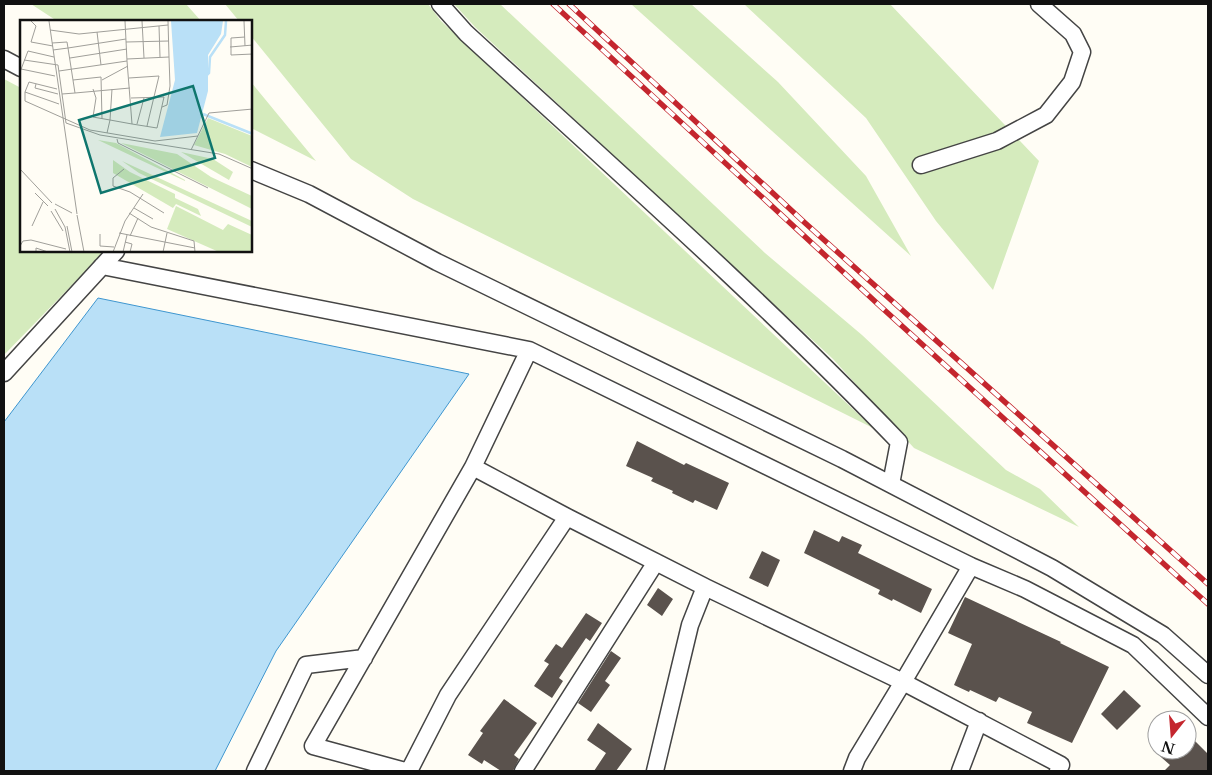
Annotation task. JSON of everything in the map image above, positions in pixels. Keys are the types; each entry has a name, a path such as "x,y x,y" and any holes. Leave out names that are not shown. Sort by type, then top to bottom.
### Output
{"street":[{"path":"440,4 466,33 682,231 833,373 899,442 890,484"},
{"path":"921,165 997,141 1046,115 1072,82 1082,52 1073,34 1039,4"},
{"path":"4,59 20,67"},
{"path":"252,170 309,194 437,262 726,402 1052,568 1163,635 1208,675"},
{"path":"4,373 115,252"},
{"path":"102,266 530,350 971,566 1025,590 1133,645 1208,717"},
{"path":"405,771 313,746 473,466 530,350"},
{"path":"473,466 567,517 705,587 903,682 979,721 1061,765 1058,771"},
{"path":"409,771 448,695 567,517"},
{"path":"523,771 656,562"},
{"path":"852,771 857,758 971,566"},
{"path":"655,771 690,625 705,587"},
{"path":"255,771 306,665 364,658"},
{"path":"960,771 979,721"}],"green space":[{"path":"31,4 186,4 200,20 55,20"},
{"path":"225,4 428,4 441,21 873,428 413,199 351,159 252,37 252,20 238,20"},
{"path":"454,4 500,4 765,253 862,335 1006,470 1040,489 1079,527 914,448 833,359 475,27"},
{"path":"631,4 691,4 778,82 866,176 911,256"},
{"path":"744,4 890,4 1039,161 993,290 936,221 866,118"},
{"path":"4,79 20,87 20,252 104,252 4,355"},
{"path":"252,83 316,161 252,129"}],"water":[{"path":"98,298 469,374 276,651 215,771 4,771 4,422"}],"building":[{"path":"637,441 684,465 686,463 729,483 717,510 695,500 693,503 672,493 673,491 651,481 653,478 626,466"},
{"path":"814,530 839,542 842,536 862,545 858,553 932,589 921,613 878,594 880,590 804,553"},
{"path":"762,551 780,560 768,587 749,578"},
{"path":"658,588 673,599 662,616 647,605"},
{"path":"965,597 1109,667 1072,743 1027,723 1032,712 999,697 996,702 954,685 972,644 948,633"},
{"path":"586,613 602,623 590,641 586,638 559,678 563,681 552,698 534,686 549,664 544,661 556,644 562,648"},
{"path":"611,651 621,658 605,681 610,685 591,712 578,703"},
{"path":"1124,690 1141,706 1117,730 1101,714"},
{"path":"504,699 537,723 514,755 519,759 513,771 501,771 484,760 482,764 468,755 483,733 480,731"},
{"path":"598,723 632,749 616,771 594,771 606,753 587,740"},
{"path":"1197,743 1208,754 1208,771 1164,771 1170,765 1164,760 1197,760"}],"railway":[{"path":"553,4 880,306 1208,604"},
{"path":"569,4 804,222 1208,584"}]}
